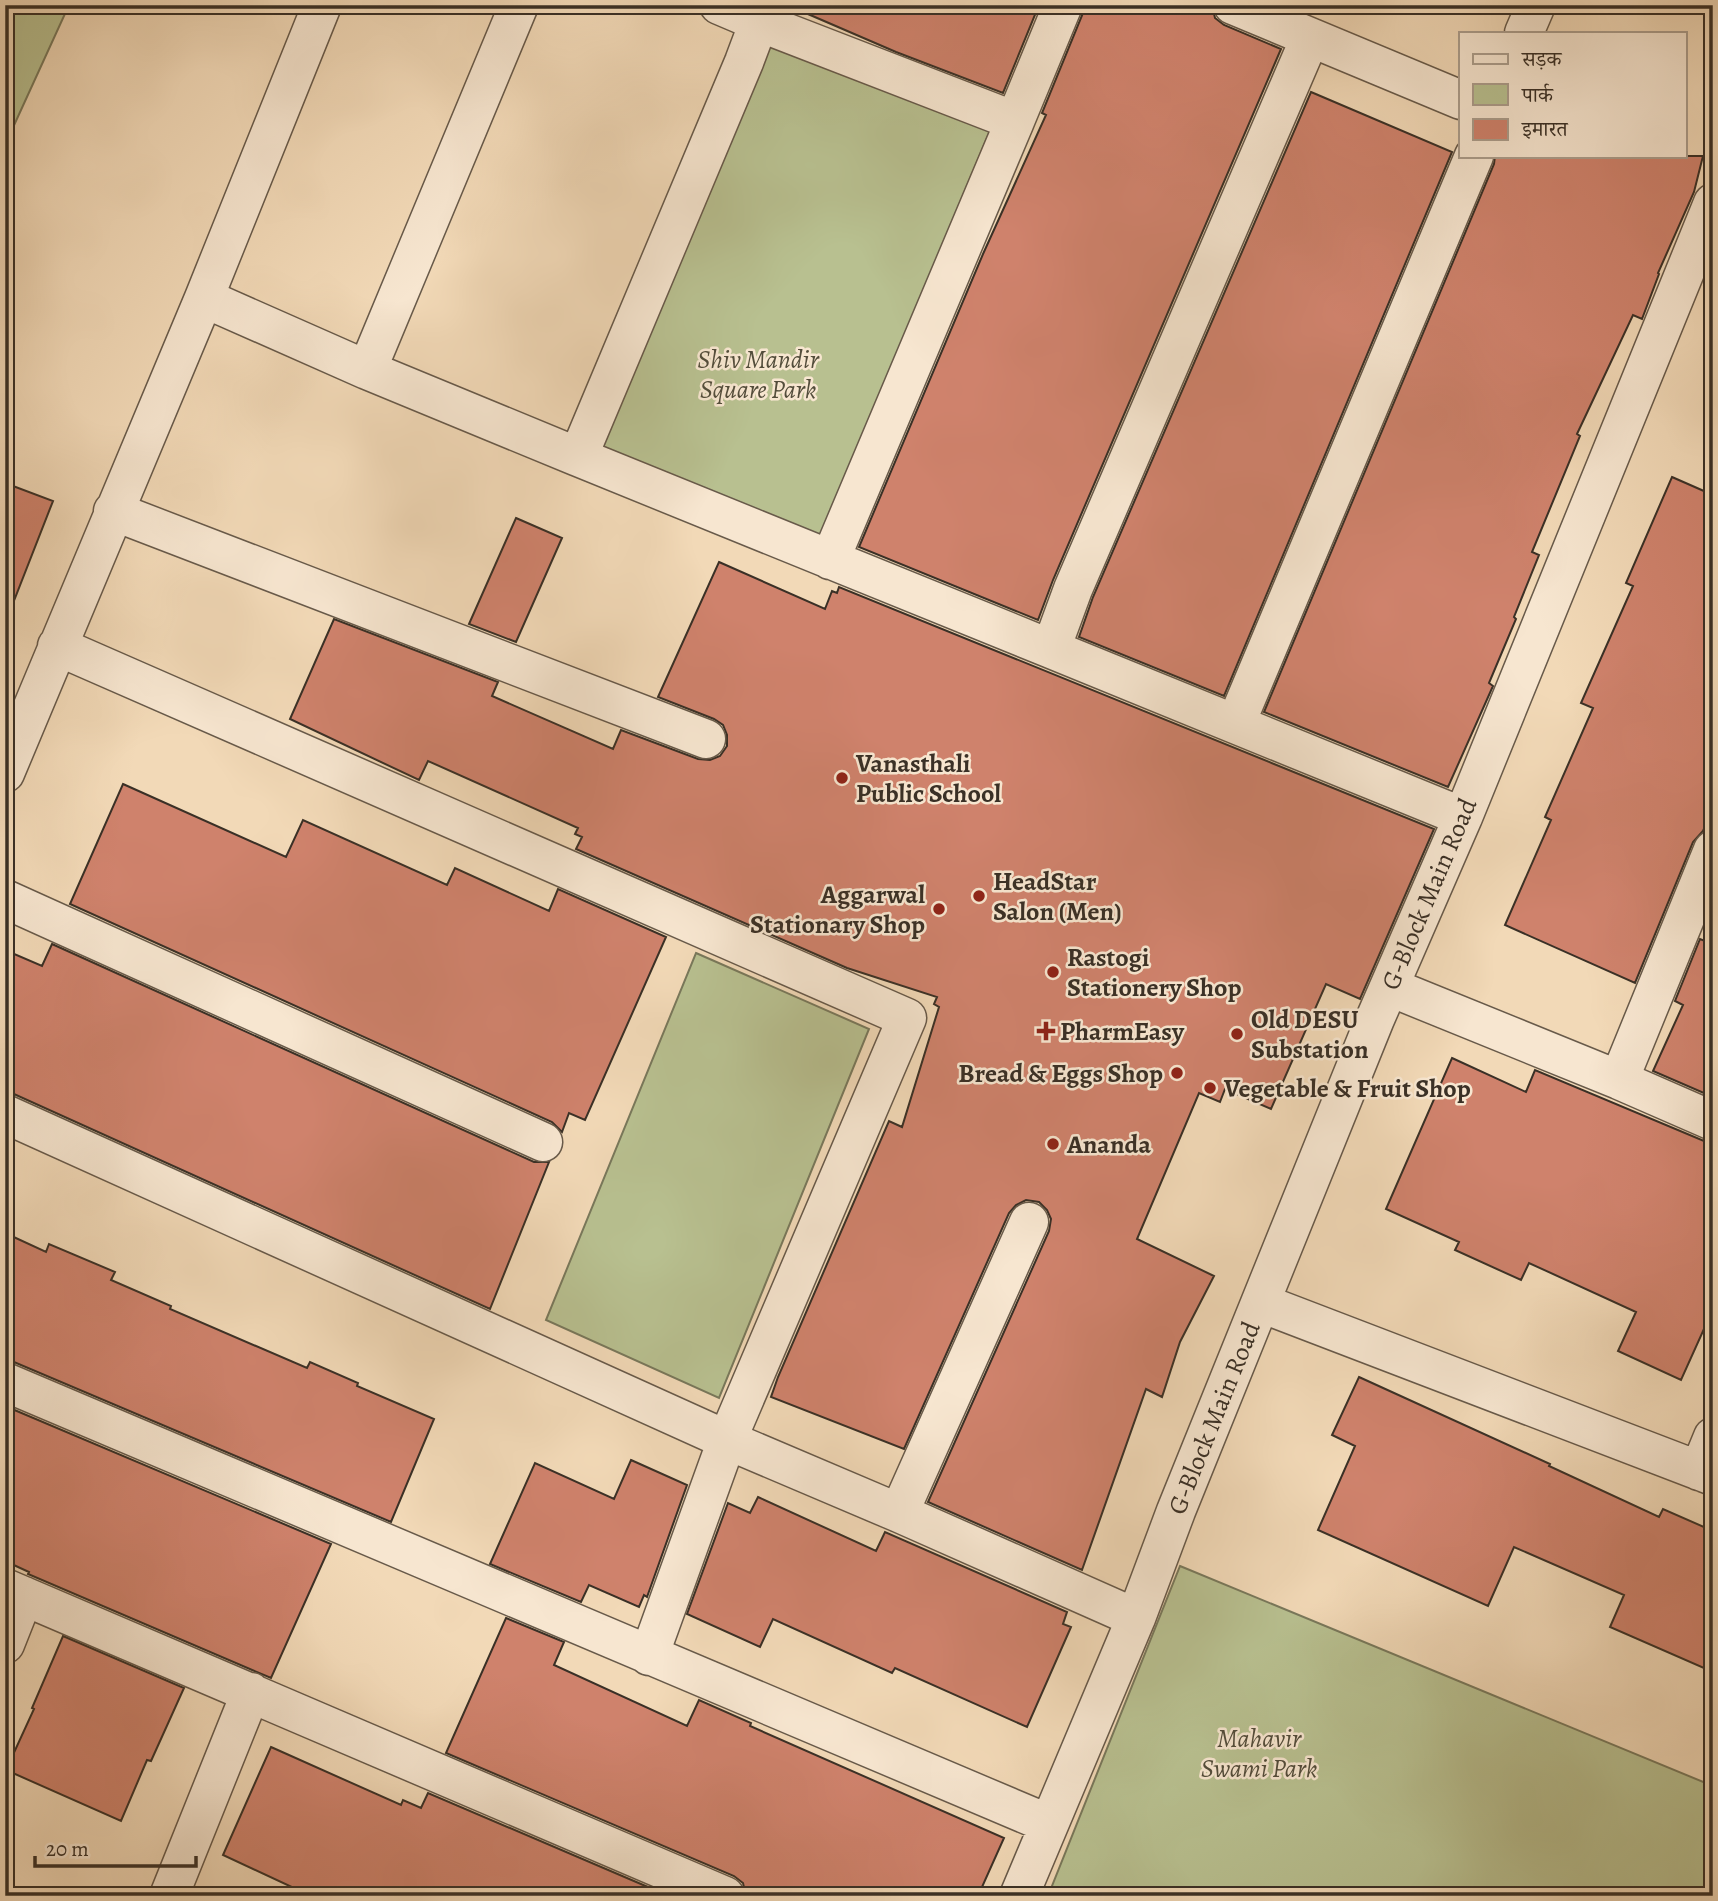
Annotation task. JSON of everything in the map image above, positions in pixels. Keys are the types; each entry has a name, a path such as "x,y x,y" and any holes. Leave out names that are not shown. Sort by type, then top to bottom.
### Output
{"street":[{"path":"5,773 204,298 322,5"},
{"path":"367,370 519,5"},
{"path":"719,5 1015,121"},
{"path":"830,561 1063,5"},
{"path":"1233,5 1459,99"},
{"path":"1524,32 1536,5"},
{"path":"578,457 759,22"},
{"path":"1051,649 1073,589 1310,38"},
{"path":"1236,723 1473,158"},
{"name":"G-Block Main Road","path":"1019,1896 1136,1618 1176,1511 1713,204"},
{"path":"204,298 367,370 830,561 1463,817"},
{"path":"114,511 706,739"},
{"path":"57,646 907,1017 727,1440 649,1656"},
{"path":"1619,1080 1699,921 1713,850"},
{"path":"5,899 543,1142"},
{"path":"1390,988 1619,1080 1713,1121"},
{"path":"5,1114 727,1440 1136,1618"},
{"path":"899,1513 1029,1222"},
{"path":"1261,1303 1708,1461"},
{"path":"5,1382 1049,1824"},
{"path":"5,1644 15,1592 725,1896"},
{"path":"169,1896 251,1692"}],"green space":[{"path":"5,5 69,5 5,145"},
{"name":"Shiv Mandir Square Park","path":"772,42 992,126 819,541 596,445"},
{"path":"696,953 869,1029 719,1398 546,1320"},
{"name":"Mahavir Swami Park","path":"1180,1566 1713,1786 1713,1896 1048,1896"}],"building":[{"path":"787,5 1039,5 1003,93 896,52"},
{"path":"1084,5 1212,5 1215,18 1224,25 1281,49 1038,620 859,547 983,254 1046,115 1042,113"},
{"path":"1311,92 1452,152 1224,696 1079,637 1093,597"},
{"path":"1703,156 1694,192 1658,273 1642,319 1633,315 1577,434 1580,436 1532,552 1539,555 1489,683 1493,686 1448,787 1264,712 1495,158"},
{"path":"1672,477 1713,495 1713,809 1703,831 1693,842 1635,983 1505,925 1551,820 1545,817 1593,708 1581,703 1633,586 1626,583"},
{"path":"5,483 53,501 8,616 5,615"},
{"path":"516,518 562,538 516,642 469,624"},
{"path":"719,562 825,609 832,591 837,593 839,587 1434,829 1360,999 1326,984 1271,1109 1225,1089 1220,1102 1199,1093 1137,1239 1214,1276 1180,1342 1162,1397 1146,1389 1082,1570 928,1502 1049,1231 1051,1219 1039,1202 1026,1200 1016,1205 1009,1213 904,1449 771,1397 889,1121 902,1127 939,1007 934,1004 937,997 847,968 576,849 582,837 575,834 578,828 428,761 419,780 290,719 334,619 498,682 492,696 613,749 621,730 698,759 710,760 720,756 727,746 723,725 658,697"},
{"path":"123,784 286,857 303,820 447,885 455,868 549,911 558,889 666,937 585,1120 569,1113 562,1132 552,1122 70,904"},
{"path":"1713,937 1713,1097 1653,1071 1683,1005 1675,1001 1700,939 1710,943"},
{"path":"52,944 534,1162 549,1162 490,1309 14,1094 5,1093 5,950 42,966"},
{"path":"1452,1058 1526,1092 1535,1070 1704,1141 1713,1142 1713,1309 1681,1380 1618,1351 1636,1312 1529,1263 1521,1280 1455,1250 1459,1242 1386,1209"},
{"path":"5,1233 46,1252 49,1244 115,1272 111,1280 171,1306 170,1309 307,1368 310,1362 358,1383 357,1386 434,1419 391,1522 14,1362 5,1361"},
{"path":"1359,1377 1659,1517 1663,1509 1713,1531 1713,1672 1610,1627 1624,1595 1514,1547 1488,1606 1318,1530 1355,1446 1332,1435"},
{"path":"5,1406 331,1544 271,1678 28,1574 29,1572 5,1561"},
{"path":"631,1460 687,1485 647,1597 644,1595 639,1607 589,1585 581,1602 490,1564 535,1463 614,1499"},
{"path":"758,1497 876,1551 885,1532 1067,1612 1063,1624 1071,1627 1027,1727 895,1668 892,1673 773,1619 760,1647 687,1614 728,1503 750,1513"},
{"path":"506,1618 564,1642 554,1665 687,1726 699,1700 751,1723 750,1726 1004,1838 978,1896 746,1896 743,1883 734,1876 446,1753"},
{"path":"63,1636 184,1688 151,1761 147,1760 121,1821 6,1770"},
{"path":"271,1747 401,1805 403,1800 421,1808 428,1793 669,1896 311,1896 223,1855"}],"place":[{"name":"Vanasthali Public School","path":"842,778"},
{"name":"HeadStar Salon (Men)","path":"979,896"},
{"name":"Aggarwal Stationary Shop","path":"939,909"},
{"name":"Rastogi Stationery Shop","path":"1053,972"},
{"name":"PharmEasy","path":"1046,1031"},
{"name":"Old DESU Substation","path":"1237,1034"},
{"name":"Bread & Eggs Shop","path":"1177,1073"},
{"name":"Vegetable & Fruit Shop","path":"1210,1088"},
{"name":"Ananda","path":"1053,1144"}]}
